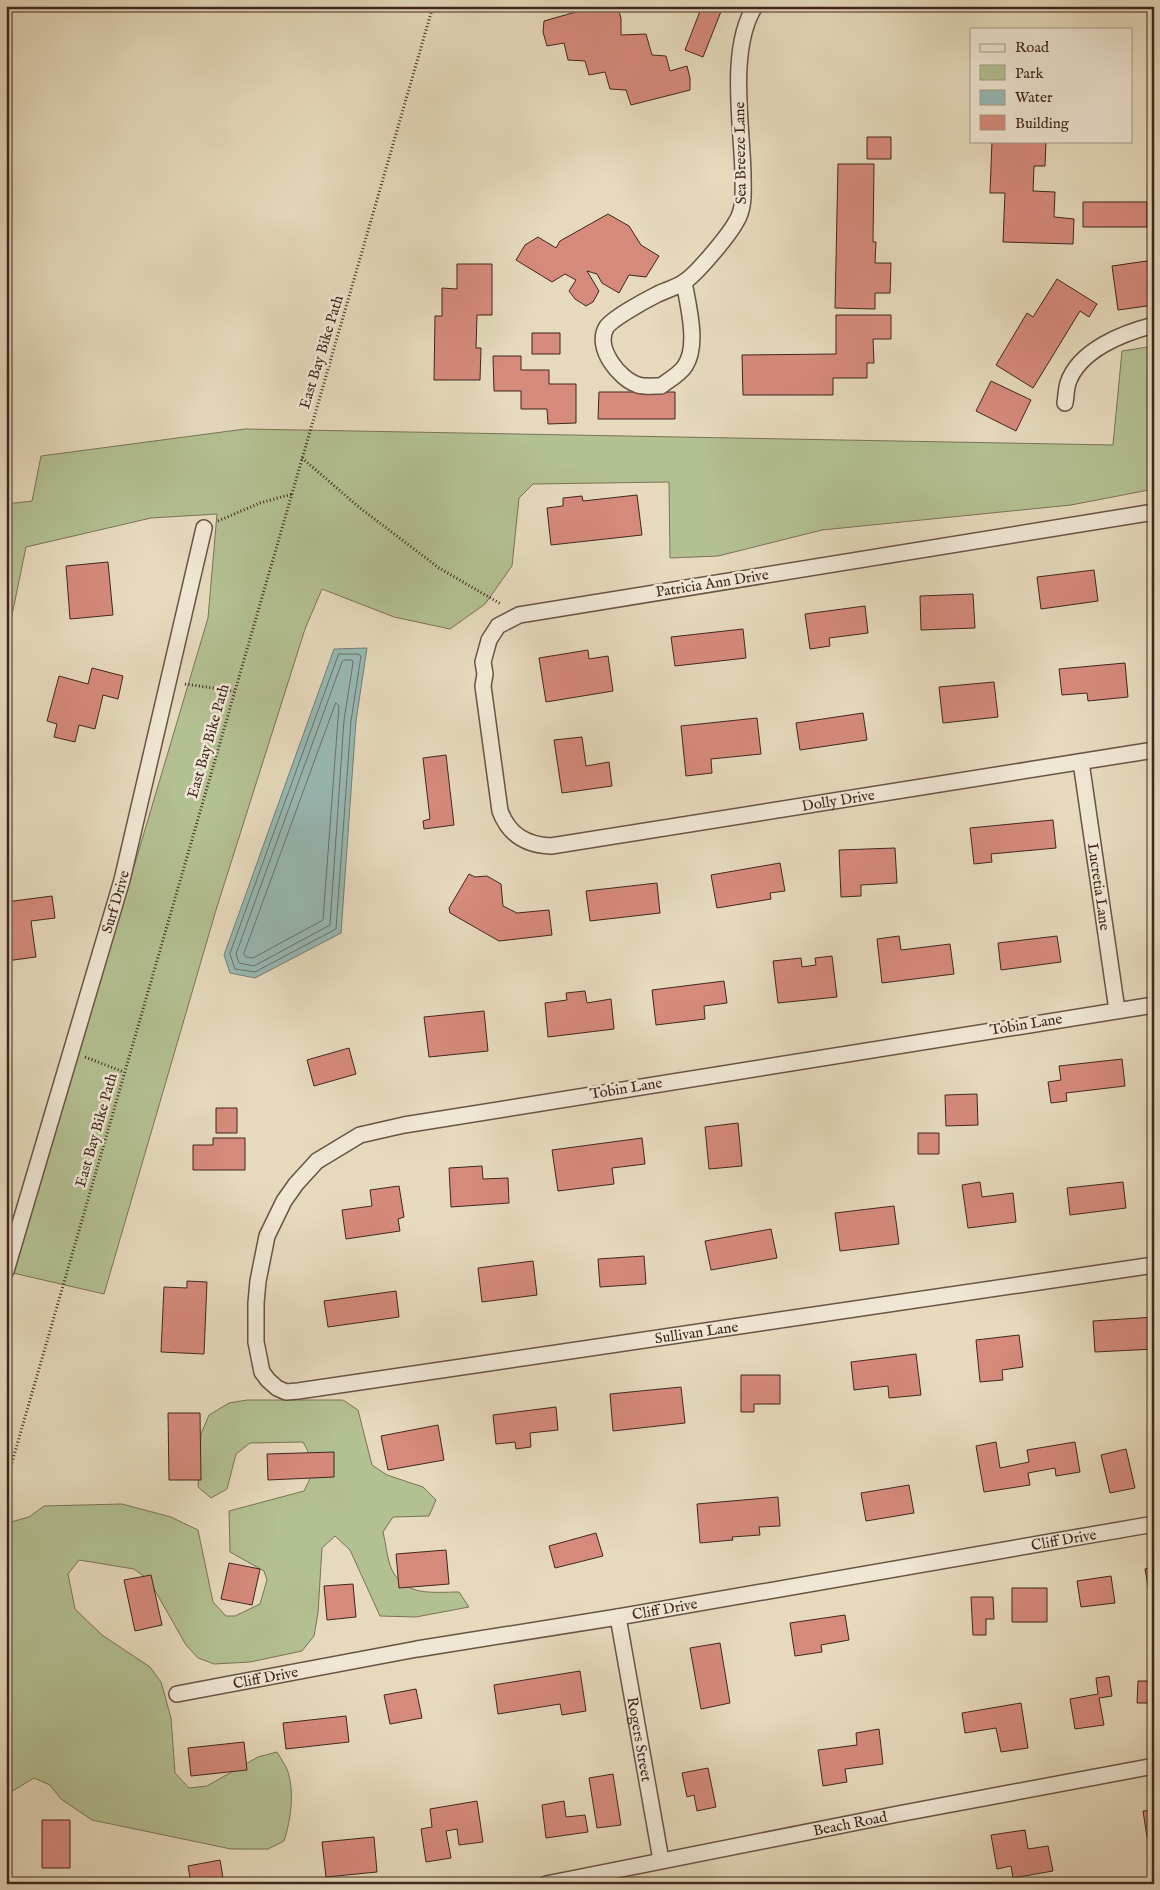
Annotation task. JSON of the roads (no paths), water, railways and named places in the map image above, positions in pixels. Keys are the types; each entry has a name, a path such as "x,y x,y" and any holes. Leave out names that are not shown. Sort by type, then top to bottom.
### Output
{"street":[{"name":"Sea Breeze Lane","path":"684,282 691,327 691,349 686,366 661,386 638,385 620,374 608,357 603,341 606,328 621,315 684,282 697,270 741,214 743,199 739,63 744,34 755,6"},
{"path":"1065,403 1068,382 1087,357 1108,343 1154,324"},
{"name":"Patricia Ann Drive","path":"523,840 504,821 500,811 483,686 485,674 483,662 489,640 498,626 519,615 1154,512"},
{"name":"Surf Drive","path":"6,1271 122,880 204,528"},
{"name":"Dolly Drive","path":"523,840 536,846 552,846 1154,750"},
{"name":"Lucretia Lane","path":"1082,762 1118,1010"},
{"name":"Tobin Lane","path":"260,1357 256,1342 258,1280 267,1236 275,1218 296,1184 317,1161 360,1135 423,1121 1154,1004"},
{"name":"Sullivan Lane","path":"260,1357 262,1372 268,1380 286,1392 298,1392 1154,1265"},
{"name":"Cliff Drive","path":"176,1694 417,1649 618,1617 1154,1524"},
{"name":"Rogers Street","path":"618,1617 661,1860"},
{"name":"Beach Road","path":"546,1884 661,1860 1154,1766"}],"water":[{"path":"367,648 356,721 341,933 255,978 230,973 224,955 334,649"}]}
